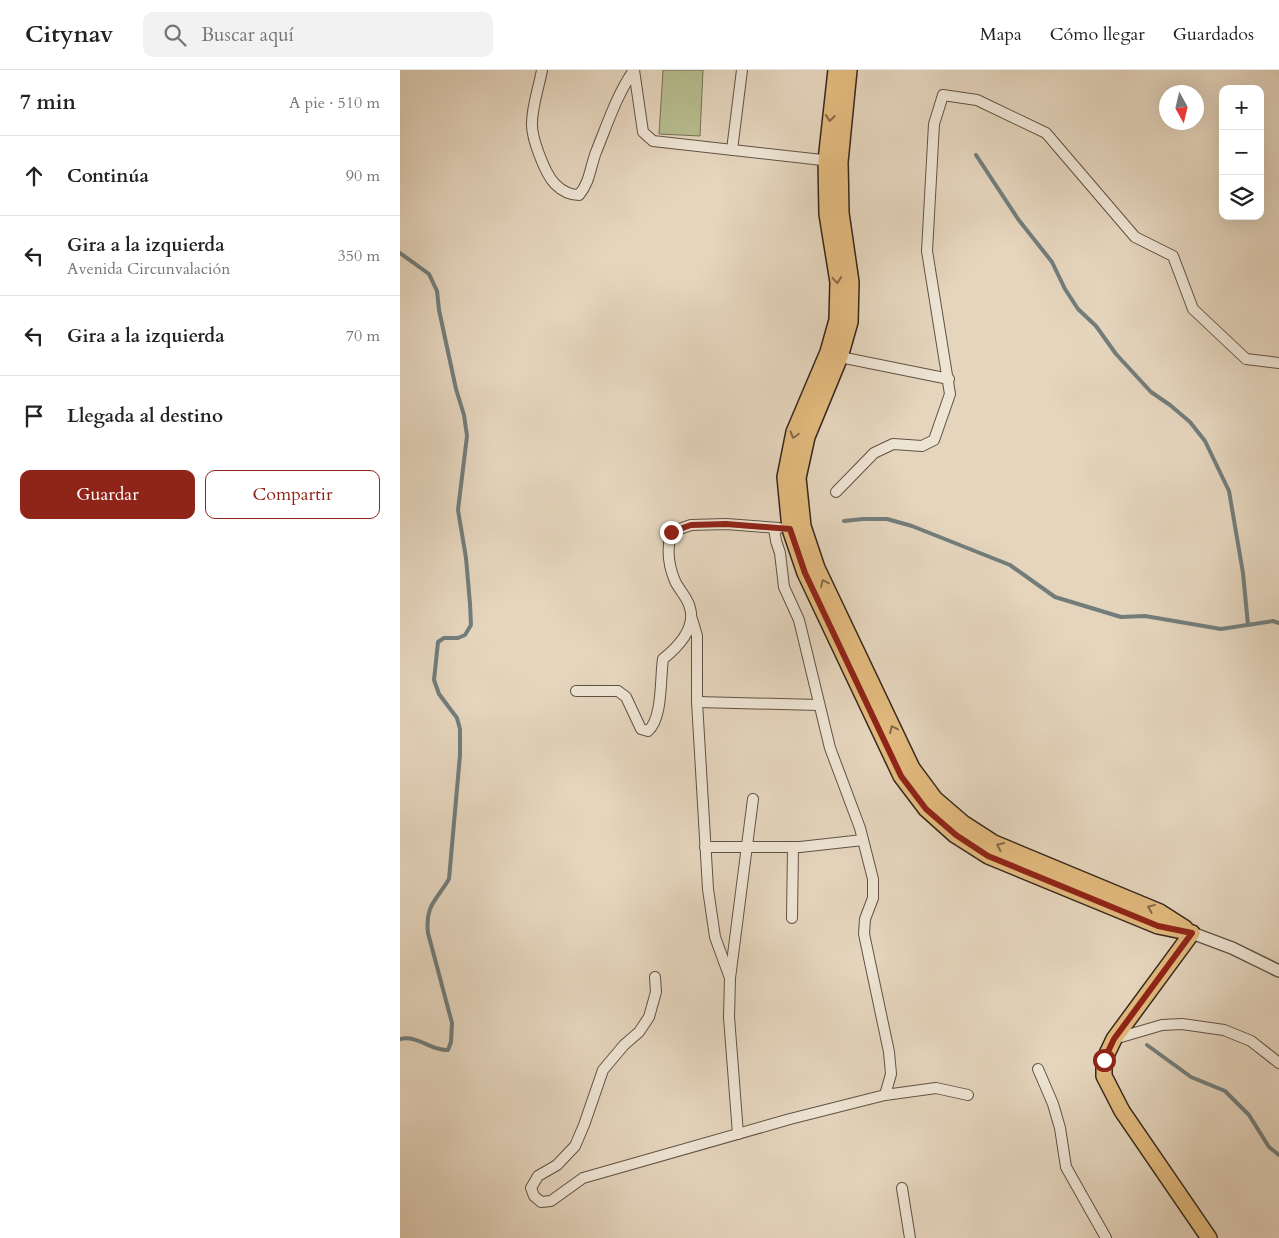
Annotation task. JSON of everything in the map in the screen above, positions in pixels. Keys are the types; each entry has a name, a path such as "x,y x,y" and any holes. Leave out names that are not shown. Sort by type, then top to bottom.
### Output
{"main road":[{"path":"836,70 833,161 828,214 838,282 836,320 828,352 794,432 785,477 790,529 805,573 901,776 926,809 956,835 988,856 1158,926 1192,933"},
{"path":"849,70 833,161 851,282 850,322 840,357 807,437 798,478 803,526 817,568 912,768 935,799 963,823 994,843 1160,912 1192,933"},
{"path":"1192,933 1114,1039 1104,1060 1104,1076 1122,1111 1208,1238"}],"street":[{"path":"542,70 532,122 532,134 539,155 554,183 570,195 579,195 586,186 596,154 626,82 634,70"},
{"path":"634,70 643,132 653,141 833,161"},
{"path":"732,150 742,70"},
{"path":"836,492 874,453 892,444 922,446 934,440 950,394 949,378 926,251 934,124 943,95 977,100 1046,133 1135,237 1172,256 1193,309 1246,359 1279,364"},
{"path":"840,357 949,378"},
{"path":"730,978 715,937 708,889 697,702 697,636 690,606 675,581 669,560 668,542 671,532 691,525 726,524 790,529"},
{"path":"774,528 780,553 784,587 799,620 830,748 863,840 873,879 873,898 865,919 864,934 889,1052 891,1074 886,1095"},
{"path":"576,691 618,691 626,697 641,729 648,732 652,728 659,704 663,659 677,648 692,619"},
{"path":"697,702 819,705"},
{"path":"738,1134 730,1017 730,978 753,799"},
{"path":"706,847 793,846 863,840"},
{"path":"792,918 793,846"},
{"path":"1192,933 1232,948 1279,971"},
{"path":"655,977 656,992 649,1017 639,1032 624,1045 603,1070 584,1125 574,1146 557,1165 538,1176 531,1188 534,1196 541,1202 551,1201 583,1178 886,1095 936,1088 968,1095"},
{"path":"1114,1039 1162,1025 1182,1024 1224,1030 1251,1041 1279,1063"},
{"path":"1038,1069 1053,1104 1060,1128 1066,1167 1106,1238"},
{"path":"902,1188 910,1238"}],"green space":[{"path":"663,70 703,70 700,136 659,134"}],"waterway":[{"path":"976,155 1018,219 1052,262 1065,289 1078,309 1096,326 1116,354 1151,392 1190,422 1205,441 1229,491 1243,573 1248,625"},
{"path":"400,253 429,274 437,291 439,310 456,389 464,415 467,436 458,510 466,558 471,625 465,635 458,638 444,638 438,642 434,680 439,694 457,718 460,729 460,755 449,879 430,909 428,916 428,933 452,1023 451,1042 448,1050 442,1050 413,1039 400,1039"},
{"path":"844,521 887,519 912,526 1010,565 1055,597 1121,617 1145,616 1221,629 1273,621 1279,623"},
{"path":"1147,1045 1191,1077 1225,1091 1249,1115 1269,1147 1279,1155"}],"route":[{"path":"671,532 691,525 726,524 790,529 805,573 901,776 926,809 956,835 988,856 1158,926 1192,933 1114,1039 1104,1060"}]}
